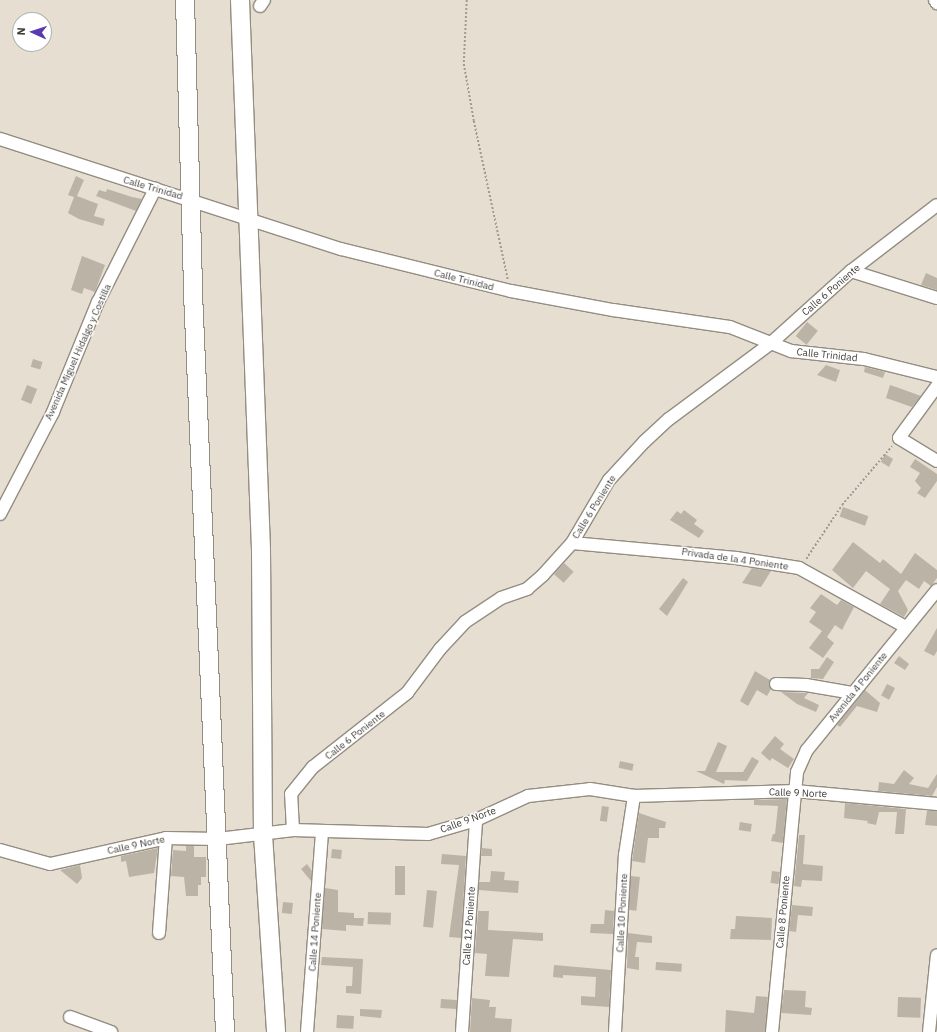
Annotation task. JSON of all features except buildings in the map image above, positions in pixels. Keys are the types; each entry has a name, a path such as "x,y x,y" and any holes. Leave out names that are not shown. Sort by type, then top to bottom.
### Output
{"highway":[{"path":"185,0 190,198 225,1032"},
{"path":"240,0 247,217 262,580 263,835 276,1032"}],"street":[{"name":"Calle Trinidad","path":"0,139 155,189 190,198 341,249 511,291 612,310 730,327 791,351 864,359 937,378"},
{"name":"Avenida Miguel Hidalgo y Costilla","path":"0,514 53,412 98,302 155,189"},
{"name":"Calle 6 Poniente","path":"293,830 291,794 314,767 407,693 440,649 465,622 501,598 527,589 572,543 609,480 644,442 669,419 770,344 851,271 937,205"},
{"path":"851,271 937,298"},
{"path":"937,386 899,438 937,461"},
{"name":"Privada de la 4 Poniente","path":"572,543 736,558 799,568 906,627"},
{"name":"Avenida 4 Poniente","path":"794,791 797,772 807,750 937,590"},
{"path":"776,684 806,685 853,693"},
{"name":"Calle 9 Norte","path":"0,850 50,864 166,838 218,839 263,835 293,830 428,834 476,820 528,796 590,789 634,796 794,791 937,804"},
{"name":"Calle 8 Poniente","path":"772,1032 794,791"},
{"name":"Calle 10 Poniente","path":"615,1032 625,855 634,796"},
{"name":"Calle 12 Poniente","path":"462,1032 476,820"},
{"name":"Calle 14 Poniente","path":"307,1032 322,832"},
{"path":"159,934 166,838"},
{"path":"929,1032 937,955"},
{"path":"70,1017 111,1032"}],"path":[{"path":"467,0 464,64 474,121 511,291"},
{"path":"799,568 842,505 899,438"}]}
